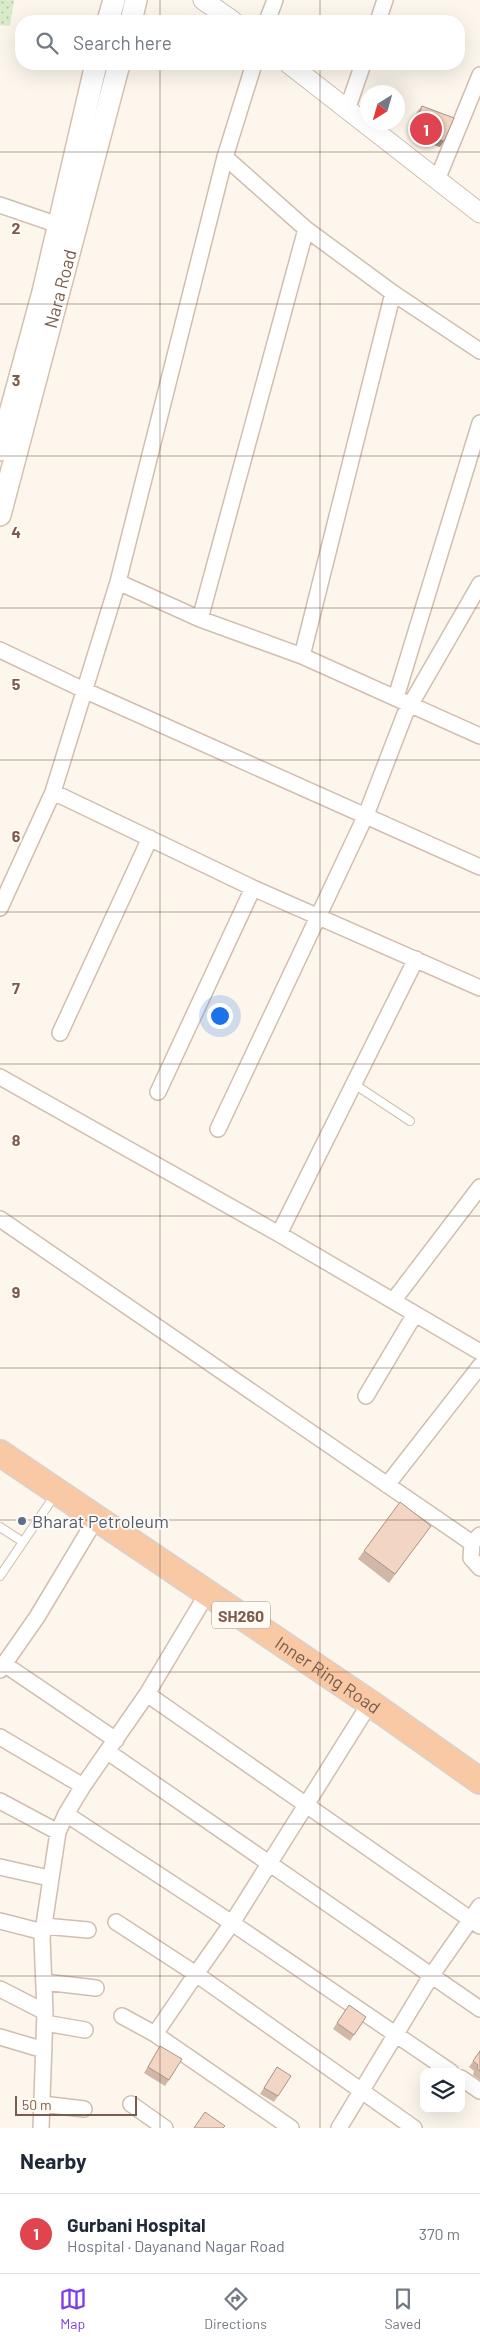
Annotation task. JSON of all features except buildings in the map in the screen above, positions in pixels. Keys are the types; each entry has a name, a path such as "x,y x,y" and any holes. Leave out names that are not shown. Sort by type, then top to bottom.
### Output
{"highway":[{"name":"Inner Ring Road","path":"3,1453 370,1703 480,1782"},
{"name":"Inner Ring Road","path":"3,1453 132,1524 216,1583 301,1635 480,1762"}],"main road":[{"path":"110,15 114,0"},
{"path":"132,15 136,0"},
{"path":"0,450 43,292 67,228 95,70"},
{"name":"Nara Road","path":"0,515 67,228 117,70"}],"street":[{"path":"204,0 225,15"},
{"path":"270,15 275,0"},
{"path":"380,15 385,0"},
{"path":"0,908 53,792 86,691 118,582 225,157 252,70"},
{"path":"297,70 480,213"},
{"path":"347,110 361,70"},
{"path":"437,180 480,75"},
{"path":"225,157 306,229 393,293 480,351"},
{"path":"0,205 67,228"},
{"path":"200,618 306,229"},
{"path":"302,656 393,293"},
{"path":"396,697 480,423"},
{"path":"118,582 200,618 302,656 480,736"},
{"path":"218,1128 366,815 411,704 480,584"},
{"path":"0,650 86,691 480,867"},
{"path":"53,792 253,888 480,988"},
{"path":"60,1033 150,838"},
{"path":"158,1092 253,888"},
{"path":"279,1234 416,959"},
{"path":"0,1078 279,1234 480,1352"},
{"path":"393,1301 480,1187"},
{"path":"0,1219 387,1484 476,1539 472,1558 480,1568"},
{"path":"366,1396 415,1314"},
{"path":"387,1484 480,1366"},
{"path":"97,1517 37,1617 2,1667 112,1746 268,1864 480,2009"},
{"path":"41,2128 45,2018 43,1929 58,1832 66,1814 83,1786 147,1694 208,1592"},
{"path":"147,1694 475,1922"},
{"path":"155,2034 232,1923 370,1703"},
{"path":"0,1737 83,1786"},
{"path":"0,1801 58,1832"},
{"path":"66,1814 232,1923 446,2068"},
{"path":"0,1867 50,1878"},
{"path":"339,2128 431,1976 475,1922 480,1906"},
{"path":"0,1921 43,1929 88,1930"},
{"path":"116,1922 196,1974 414,2128"},
{"path":"44,1982 96,1988"},
{"path":"0,1989 45,2018 85,2030"},
{"path":"122,2016 155,2034 291,2128"},
{"path":"0,2037 44,2050"},
{"path":"465,2081 480,2091"},
{"path":"42,2104 84,2109"},
{"path":"131,2104 165,2128"}],"lane":[{"path":"354,1084 410,1121"},
{"path":"0,1576 58,1491"},
{"path":"0,1528 23,1542"}],"green space":[{"path":"0,0 14,0 10,26 0,25"}],"place":[{"name":"Gurbani Hospital","path":"426,129"},
{"name":"Bharat Petroleum","path":"22,1521"}]}
